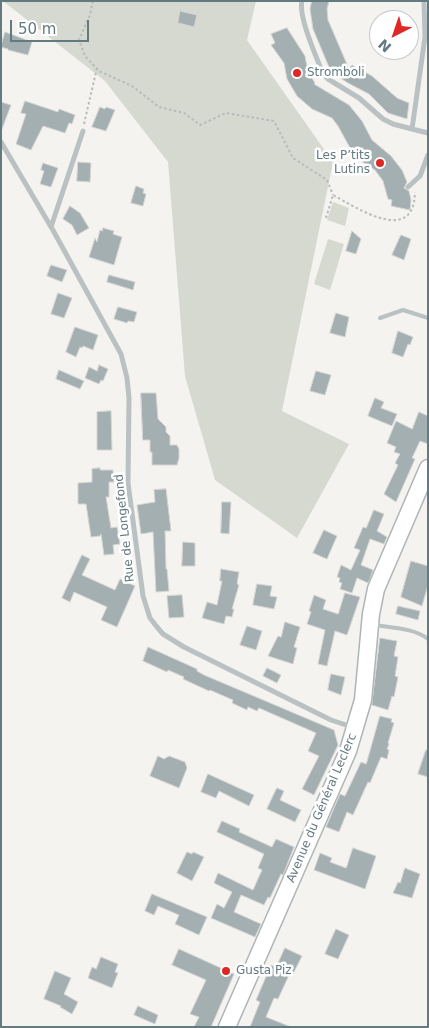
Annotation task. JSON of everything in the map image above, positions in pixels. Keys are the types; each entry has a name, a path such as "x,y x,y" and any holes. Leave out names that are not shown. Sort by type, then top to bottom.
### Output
{"main road":[{"name":"Avenue du Général Leclerc","path":"227,1027 348,751 363,700 370,624 376,589 428,468"}],"street":[{"path":"302,1 304,21 323,74 360,98 383,119 394,124 428,133"},
{"path":"412,129 426,37 424,1"},
{"path":"51,227 82,131"},
{"name":"Rue de Longefond","path":"1,142 51,227 121,354 127,378 129,398 128,483 143,596 150,618 163,634 184,647 330,720 356,728"},
{"path":"408,187 420,176 428,155"}],"lane":[{"path":"380,318 404,310 428,318"},
{"path":"370,624 412,631 422,634 428,639"}],"path":[{"path":"92,1 90,15 79,40 85,56 97,68 132,86 159,107 184,113 200,125 226,113 274,121 293,158 327,180 333,195 326,218"},
{"path":"82,131 97,68"},
{"path":"333,195 363,211 389,221 403,220 410,214 415,202 415,180"}],"shaded area":[{"path":"3,1 256,1 247,40 333,162 282,411 349,444 297,538 215,480 185,376 168,162 105,81"},
{"path":"333,202 349,208 345,226 327,220"},
{"path":"328,239 344,244 330,290 314,284"}],"building":[{"path":"312,1 329,1 327,9 328,20 349,69 352,65 372,76 397,98 409,103 407,119 388,113 369,94 331,72 313,29 310,9"},
{"path":"180,11 197,15 194,27 178,23"},
{"path":"287,28 305,56 308,72 314,84 349,105 362,121 372,140 391,156 402,170 407,182 404,188 409,191 411,200 410,210 391,206 392,200 388,199 383,181 375,170 361,161 349,146 332,118 312,109 297,96 287,79 284,63 271,45 275,43 271,34"},
{"path":"5,32 32,42 28,55 1,47"},
{"path":"25,101 58,112 59,109 75,115 72,124 69,123 65,133 43,126 31,150 16,144 26,114 21,113"},
{"path":"1,102 11,105 2,129 1,129"},
{"path":"100,107 115,110 106,131 92,127"},
{"path":"78,162 91,163 90,182 77,181"},
{"path":"43,163 58,168 51,187 40,184 44,171 41,170"},
{"path":"136,186 144,189 143,193 146,194 143,206 131,203"},
{"path":"70,206 80,213 89,228 77,235 72,225 63,219"},
{"path":"103,228 114,231 113,234 122,237 114,265 89,257 95,238 97,242 100,230 102,231"},
{"path":"352,231 361,239 356,254 346,251"},
{"path":"401,235 411,239 404,260 392,255"},
{"path":"51,265 67,270 62,282 47,276"},
{"path":"109,275 135,282 133,290 107,282"},
{"path":"58,293 72,298 64,318 51,314"},
{"path":"118,307 137,312 134,322 128,321 127,323 114,319"},
{"path":"336,313 349,317 345,337 330,333"},
{"path":"75,327 98,335 93,350 83,346 82,348 80,347 76,357 66,352"},
{"path":"398,331 413,337 403,357 392,353"},
{"path":"99,365 108,369 103,381 101,380 99,384 85,378 89,367 97,371"},
{"path":"59,370 84,381 80,389 56,379"},
{"path":"316,371 331,375 325,395 310,391"},
{"path":"141,393 156,393 158,419 166,427 166,432 170,436 170,445 177,445 179,449 177,465 152,465 150,440 143,440"},
{"path":"375,398 384,402 381,408 397,414 392,426 368,416"},
{"path":"111,411 112,450 97,450 97,412"},
{"path":"419,412 428,416 428,444 420,441 412,458 415,459 396,502 384,494 398,465 395,463 400,454 394,452 396,447 387,443 396,421 412,429"},
{"path":"100,468 100,470 113,470 114,482 109,482 109,497 106,497 111,528 117,527 120,544 113,545 114,554 104,555 101,534 100,536 91,537 86,504 78,504 78,483 92,482 92,469"},
{"path":"166,489 171,531 165,531 166,569 169,591 156,592 153,532 141,534 137,505 155,502 154,490"},
{"path":"222,502 231,502 229,534 221,533"},
{"path":"374,510 384,514 377,531 387,537 384,544 370,539 361,565 373,570 370,579 368,583 357,578 352,593 340,589 342,583 339,582 340,578 337,577 341,565 351,570 360,550 354,548 363,527 366,528"},
{"path":"324,530 337,536 327,559 313,553"},
{"path":"183,542 195,543 195,566 182,566"},
{"path":"82,555 90,559 82,575 115,590 120,579 135,586 117,627 101,620 107,607 74,592 70,602 62,598"},
{"path":"411,561 428,566 428,585 422,606 401,597"},
{"path":"221,569 239,572 237,584 239,585 232,609 234,609 232,617 226,616 224,624 202,618 207,602 217,605 222,581 220,581"},
{"path":"257,584 272,586 270,596 277,597 274,609 253,605"},
{"path":"345,593 360,597 347,635 335,631 327,666 318,664 325,630 307,624 314,595 326,600 323,609 338,614"},
{"path":"182,595 184,617 169,618 167,596"},
{"path":"398,606 420,611 418,620 396,614"},
{"path":"285,622 300,627 294,647 297,648 293,664 268,656 278,636 281,637"},
{"path":"247,626 262,631 256,650 240,645"},
{"path":"380,638 397,641 394,656 398,657 395,676 398,677 394,697 392,696 388,710 372,705"},
{"path":"148,647 197,669 197,671 204,675 334,730 338,745 314,795 302,789 319,756 308,751 316,733 259,708 257,711 248,707 247,710 232,703 233,700 183,679 184,677 168,670 167,672 143,661"},
{"path":"267,668 281,675 277,683 263,676"},
{"path":"331,674 345,677 341,695 328,690"},
{"path":"380,716 392,719 391,722 394,723 388,743 387,759 381,757 353,815 347,812 339,832 326,827 340,794 345,796 361,762 366,764"},
{"path":"426,750 428,750 428,777 418,774"},
{"path":"158,756 164,759 169,756 185,762 187,768 179,788 150,776"},
{"path":"208,774 254,795 249,806 219,791 216,798 201,792"},
{"path":"277,788 284,791 280,800 301,810 295,822 267,809"},
{"path":"222,821 240,829 239,832 272,847 276,839 294,847 283,875 281,874 270,898 268,897 264,905 241,895 234,912 261,924 255,937 211,918 217,904 224,908 232,892 214,883 218,873 253,890 262,870 258,868 264,854 217,832"},
{"path":"353,848 376,856 365,889 314,870 320,853 332,858 330,862 346,868"},
{"path":"187,852 192,854 193,852 204,857 192,881 177,873"},
{"path":"405,868 420,874 412,898 393,893 398,882 400,883"},
{"path":"152,894 207,917 199,935 175,924 179,915 158,906 154,915 145,911"},
{"path":"336,929 349,935 338,959 325,954"},
{"path":"285,948 302,956 293,974 290,973 278,999 274,998 266,1017 291,1027 250,1027 260,1002 256,1000 271,965 276,967"},
{"path":"179,949 234,974 211,1027 194,1027 199,1017 190,1014 206,980 172,965"},
{"path":"101,957 118,964 115,972 118,973 112,988 88,978 92,967 96,969"},
{"path":"55,971 71,978 64,994 78,1002 72,1014 61,1006 44,999"},
{"path":"138,1006 158,1015 155,1024 134,1015"}],"place":[{"name":"Stromboli","path":"297,73"},
{"name":"Les P’tits Lutins","path":"380,163"},
{"name":"Gusta Piz","path":"226,971"}]}
